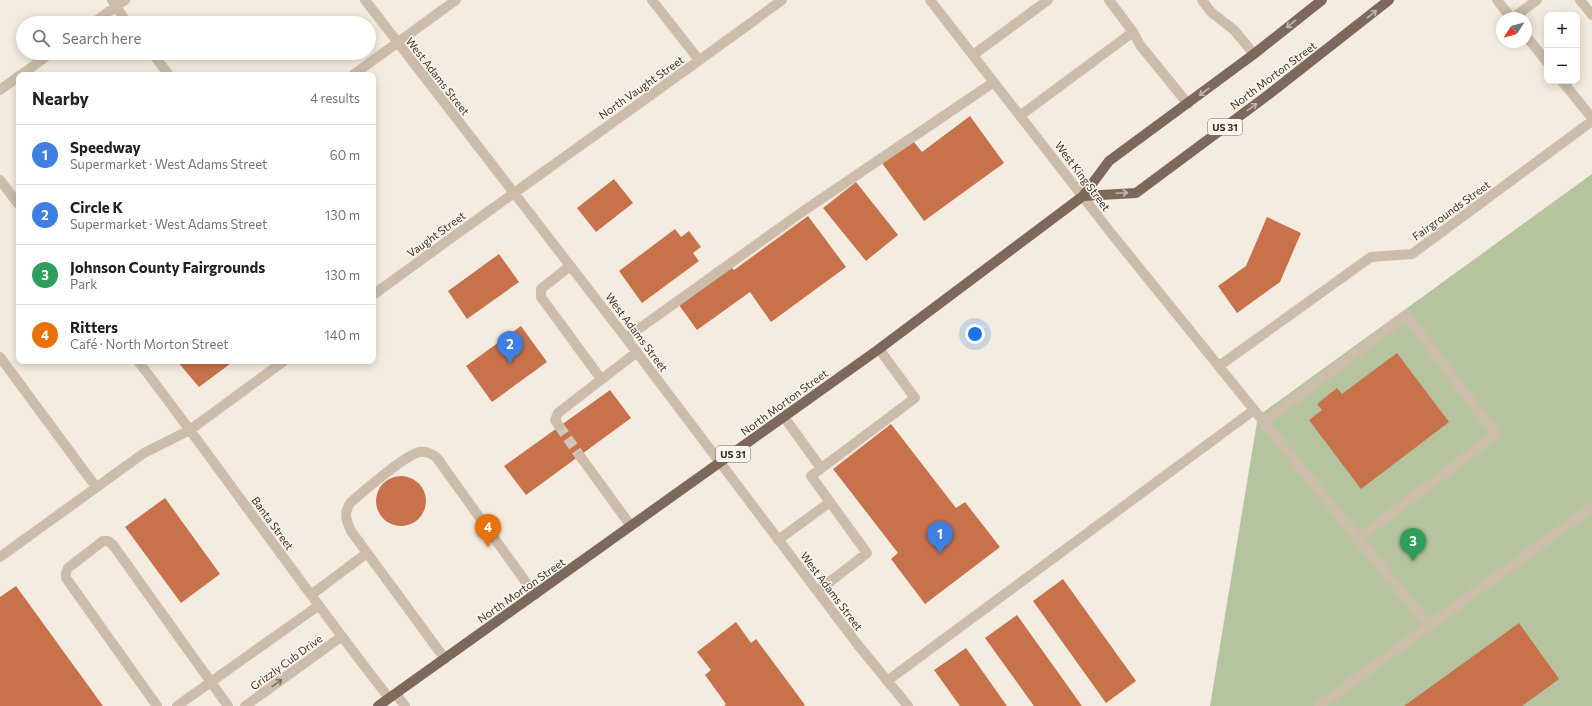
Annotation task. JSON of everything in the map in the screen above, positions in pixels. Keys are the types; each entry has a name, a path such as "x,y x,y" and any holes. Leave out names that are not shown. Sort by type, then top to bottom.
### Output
{"main road":[{"name":"North Morton Street","path":"378,706 879,349 1083,196 1109,161 1188,104 1322,0"},
{"name":"North Morton Street","path":"1083,196 1136,192 1268,95 1389,0"}],"street":[{"path":"100,16 114,3 125,0"},
{"name":"West Adams Street","path":"364,0 637,352 778,540 908,706"},
{"path":"376,59 456,0"},
{"path":"652,0 699,60"},
{"name":"North Vaught Street","path":"513,192 782,0"},
{"name":"West King Street","path":"930,0 1021,115 1111,233 1429,626"},
{"path":"974,55 1048,0"},
{"path":"1108,0 1133,32 1140,45 1188,104"},
{"path":"1202,0 1211,12 1234,30 1254,54"},
{"path":"1497,0 1507,12"},
{"path":"1520,12 1537,0"},
{"path":"1580,0 1592,15"},
{"path":"114,3 123,16"},
{"path":"1021,115 1133,32"},
{"path":"1532,43 1544,58"},
{"path":"25,72 42,60"},
{"path":"157,60 167,72"},
{"path":"357,72 374,60"},
{"path":"0,90 16,79"},
{"path":"626,338 802,212 994,82"},
{"path":"1564,84 1592,118"},
{"name":"Fairgrounds Street","path":"1219,366 1371,256 1412,254 1592,121"},
{"path":"0,180 16,201"},
{"name":"Vaught Street","path":"376,293 513,192"},
{"path":"570,266 541,289 541,297 601,379"},
{"path":"1264,422 1406,315 1496,434 1359,538"},
{"path":"818,591 867,553 811,476 915,398 879,349"},
{"path":"560,426 555,420 558,413 637,352"},
{"path":"0,357 96,487"},
{"name":"Banta Street","path":"140,364 341,637 392,696 405,706"},
{"path":"0,557 144,453 190,430 280,364"},
{"path":"887,681 1254,410"},
{"path":"784,417 822,468"},
{"path":"445,659 351,531 346,519 346,508 351,502 408,457 419,452 428,452 437,458 534,595"},
{"path":"580,456 631,526"},
{"path":"778,540 830,502"},
{"path":"1319,706 1592,507"},
{"path":"157,706 66,578 68,568 103,541 108,541 113,545 228,706"},
{"path":"311,595 367,553"},
{"path":"177,706 318,606"},
{"name":"Grizzly Cub Drive","path":"245,706 341,637"}],"green space":[{"path":"1592,174 1592,706 1210,706 1258,416"}],"building":[{"path":"970,116 1004,163 924,221 882,163 913,141 922,152"},
{"path":"614,179 633,203 596,232 577,208"},
{"path":"856,182 898,235 866,261 823,208"},
{"path":"808,216 846,267 771,322 750,292 697,330 679,305 731,267 734,270"},
{"path":"1267,217 1301,233 1280,282 1237,313 1218,286 1246,266"},
{"path":"675,229 681,237 689,231 701,247 693,253 699,261 642,303 619,271"},
{"path":"499,254 519,282 467,319 448,291"},
{"path":"521,326 547,362 492,402 466,366"},
{"path":"1397,353 1449,422 1361,489 1309,420 1322,410 1317,404 1337,388 1342,394"},
{"path":"180,364 230,364 199,387"},
{"path":"610,390 631,418 526,495 504,466"},
{"path":"891,424 956,508 965,502 1000,547 925,604 891,559 898,553 833,469"},
{"path":"396,476 406,476 419,483 426,496 426,506 419,519 406,526 396,526 387,522 380,515 376,506 376,496 380,487 387,480"},
{"path":"165,498 220,574 181,603 125,527"},
{"path":"1063,579 1136,681 1106,703 1033,601"},
{"path":"16,586 103,706 0,706 0,597"},
{"path":"1017,615 1082,706 1034,706 985,638"},
{"path":"736,622 751,643 756,639 805,705 724,706 726,704 705,675 711,670 697,652"},
{"path":"1519,623 1559,679 1522,706 1404,706"},
{"path":"966,648 1007,706 960,706 934,670"}],"tunnel":[{"path":"559,426 580,456"}],"place":[{"name":"Circle K","path":"510,364"},
{"name":"Ritters","path":"488,547"},
{"name":"Speedway","path":"940,554"},
{"name":"Johnson County Fairgrounds","path":"1413,561"}]}
